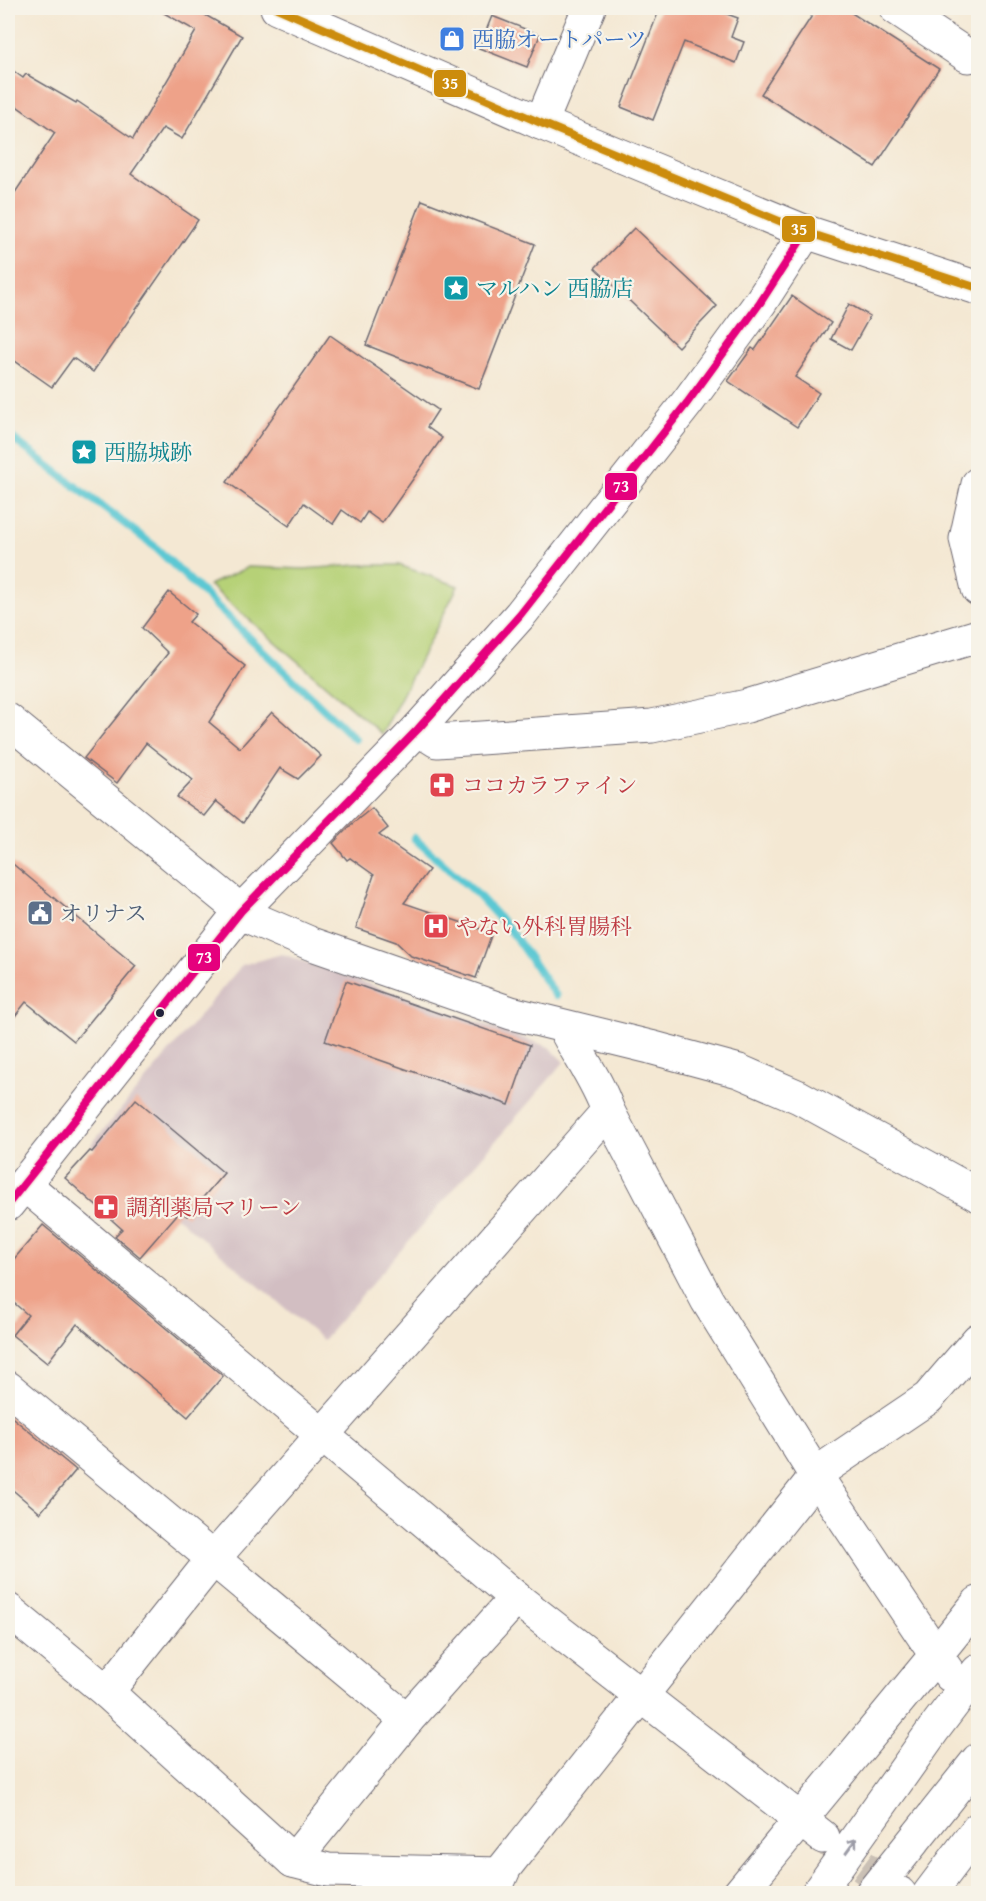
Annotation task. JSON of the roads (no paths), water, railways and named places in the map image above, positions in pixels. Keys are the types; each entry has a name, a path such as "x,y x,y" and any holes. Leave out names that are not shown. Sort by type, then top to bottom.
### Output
{"main road":[{"path":"277,8 541,123 806,232 978,288"},
{"path":"541,123 589,8"},
{"path":"896,8 968,56 978,54"},
{"path":"806,232 760,303 701,385 520,615 418,729 241,911 16,1194 322,1436 516,1598 812,1829"},
{"path":"978,484 966,539 978,589"},
{"path":"418,729 437,741 652,726 747,706 978,636"},
{"path":"8,720 241,911 254,919 312,944 511,1013 739,1071 799,1097 978,1194"},
{"path":"564,1027 602,1094 608,1111 706,1300 955,1667"},
{"path":"107,1692 213,1559 608,1111"},
{"path":"8,1610 107,1692 293,1861 328,1870 497,1884 642,1695 821,1471 928,1398 978,1340"},
{"path":"8,1388 407,1720"},
{"path":"293,1861 407,1720 516,1598"},
{"path":"817,1893 934,1729 978,1603"},
{"path":"739,1893 812,1829 955,1667"},
{"path":"896,1893 978,1760"},
{"path":"896,1893 978,1785"},
{"path":"896,1893 978,1829"}],"waterway":[{"path":"8,435 154,546 355,739"},
{"path":"414,838 478,895 511,931 556,996"}],"tunnel":[{"path":"950,1675 978,1715"},
{"path":"823,1837 899,1893"}],"place":[{"name":"西脇オートパーツ","path":"452,39"},
{"name":"マルハン 西脇店","path":"456,288"},
{"name":"西脇城跡","path":"84,452"},
{"name":"ココカラファイン","path":"442,785"},
{"name":"オリナス","path":"40,913"},
{"name":"やない外科胃腸科","path":"436,926"},
{"name":"調剤薬局マリーン","path":"106,1207"}]}
